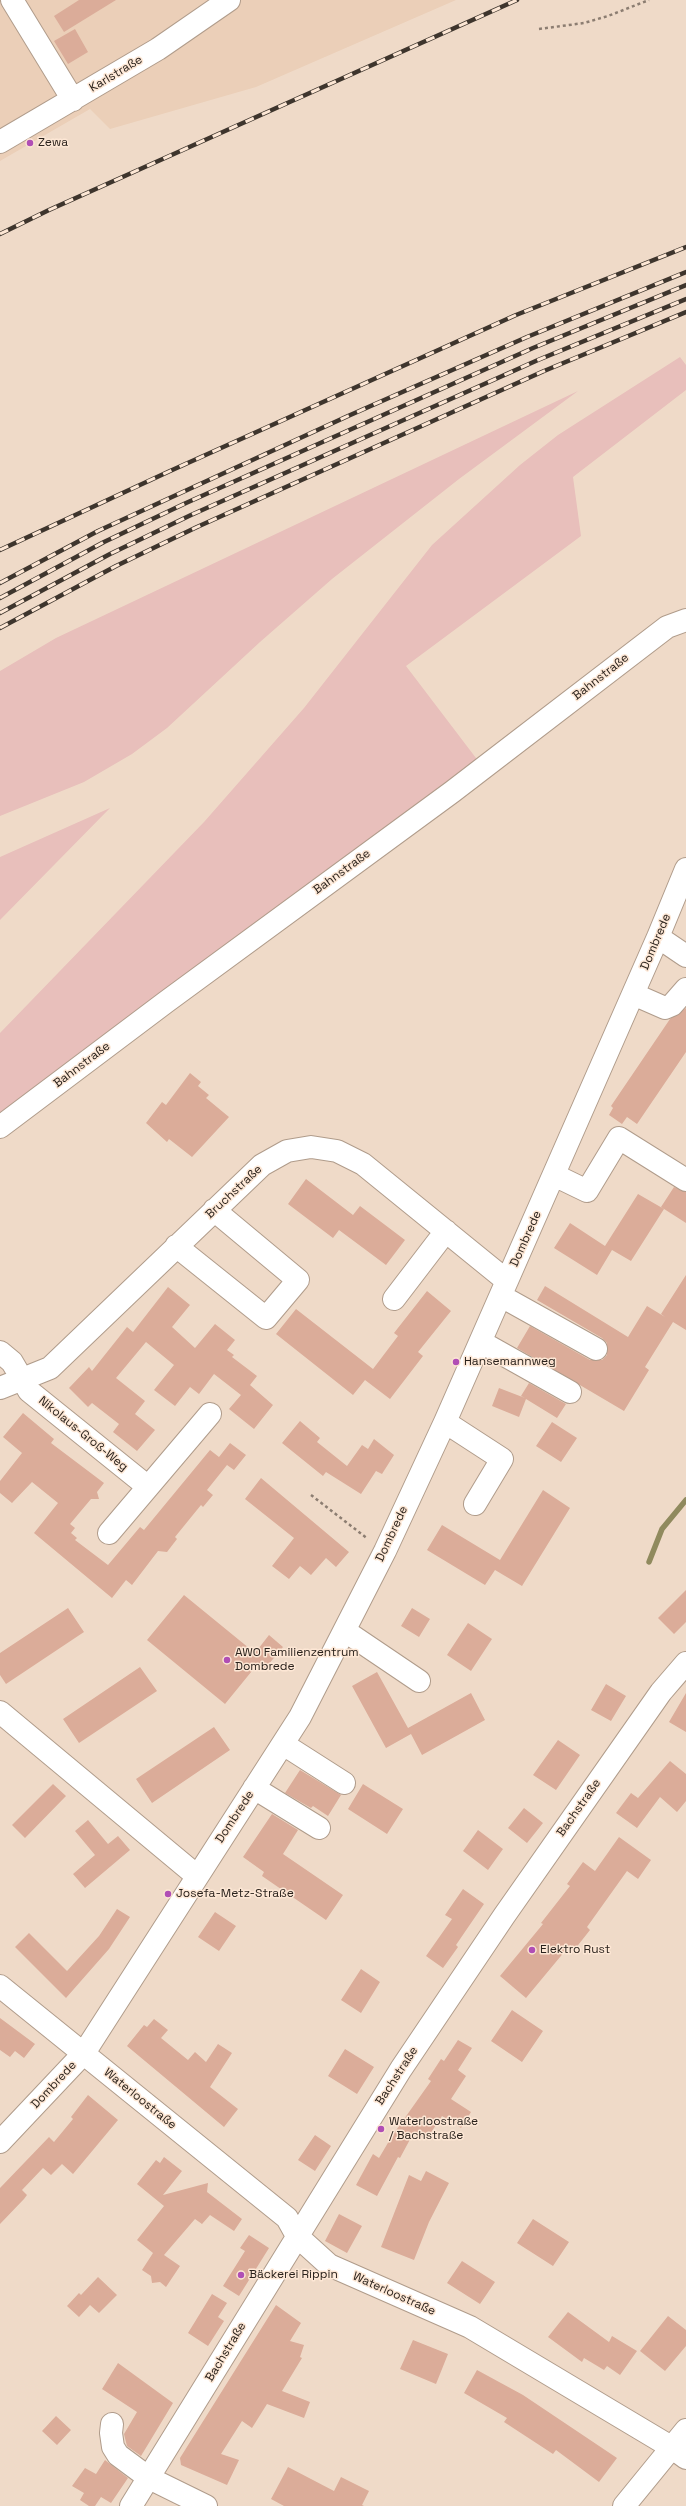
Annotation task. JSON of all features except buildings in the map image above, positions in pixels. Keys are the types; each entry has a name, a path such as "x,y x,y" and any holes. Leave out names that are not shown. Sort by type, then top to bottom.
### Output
{"street":[{"path":"12,0 73,100"},
{"name":"Karlstraße","path":"0,142 158,49 217,3"},
{"name":"Bahnstraße","path":"0,1128 166,1002 452,792 667,627 686,620"},
{"name":"Dombrede","path":"0,2142 84,2054 300,1717 385,1551 445,1422 658,937 686,869"},
{"path":"658,937 686,956"},
{"path":"633,994 665,1008 672,1005 686,989"},
{"path":"554,1175 587,1191 619,1138 686,1180"},
{"name":"Bruchstraße","path":"0,1388 50,1368 262,1165 287,1151 311,1147 336,1151 363,1164 446,1231 504,1289 596,1349"},
{"path":"176,1246 266,1318 298,1280 214,1210"},
{"path":"394,1299 446,1231"},
{"path":"481,1342 570,1392"},
{"name":"Nikolaus-Groß-Weg","path":"0,1352 12,1362 29,1391 147,1486"},
{"path":"109,1533 147,1486 210,1414"},
{"path":"445,1422 502,1459 476,1504"},
{"path":"345,1631 419,1681"},
{"name":"Bachstraße","path":"131,2506 401,2069 499,1923 660,1692 686,1663"},
{"path":"0,1712 197,1876"},
{"path":"283,1744 344,1783"},
{"path":"254,1788 319,1828"},
{"name":"Waterloostraße","path":"0,1986 286,2218 297,2236 328,2265 470,2327 679,2453"},
{"path":"112,2424 111,2433 113,2447 118,2455 149,2478 206,2506"},
{"path":"624,2506 679,2453 686,2430"}],"path":[{"path":"539,29 602,18 649,0"},
{"path":"311,1495 385,1551"}],"shaded area":[{"path":"0,0 456,0 256,87 110,129 90,109 0,161"},
{"path":"680,357 686,365 686,390 573,477 581,536 406,666 479,762 0,1127 0,1033 204,822 304,708 432,545 520,465 558,435"},
{"path":"578,391 459,479 332,579 260,642 167,728 132,754 84,782 0,816 0,671 56,638"},
{"path":"110,808 0,920 0,857"}],"waterway":[{"path":"649,1562 662,1529 686,1500"}],"railway":[{"path":"0,234 49,210 517,0"},
{"path":"0,550 170,471 516,315 686,247"},
{"path":"0,583 98,531 348,416 527,337 686,272"},
{"path":"0,598 104,542 186,503 533,348 686,285"},
{"path":"0,613 110,554 191,515 538,360 686,299"},
{"path":"0,628 116,566 197,527 544,371 686,312"}],"place":[{"name":"Zewa","path":"30,143"},
{"name":"Hansemannweg","path":"456,1362"},
{"name":"AWO Familienzentrum Dombrede","path":"227,1660"},
{"name":"Josefa-Metz-Straße","path":"168,1894"},
{"name":"Elektro Rust","path":"532,1950"},
{"name":"Waterloostraße / Bachstraße","path":"381,2129"},
{"name":"Bäckerei Rippin","path":"241,2275"}]}
